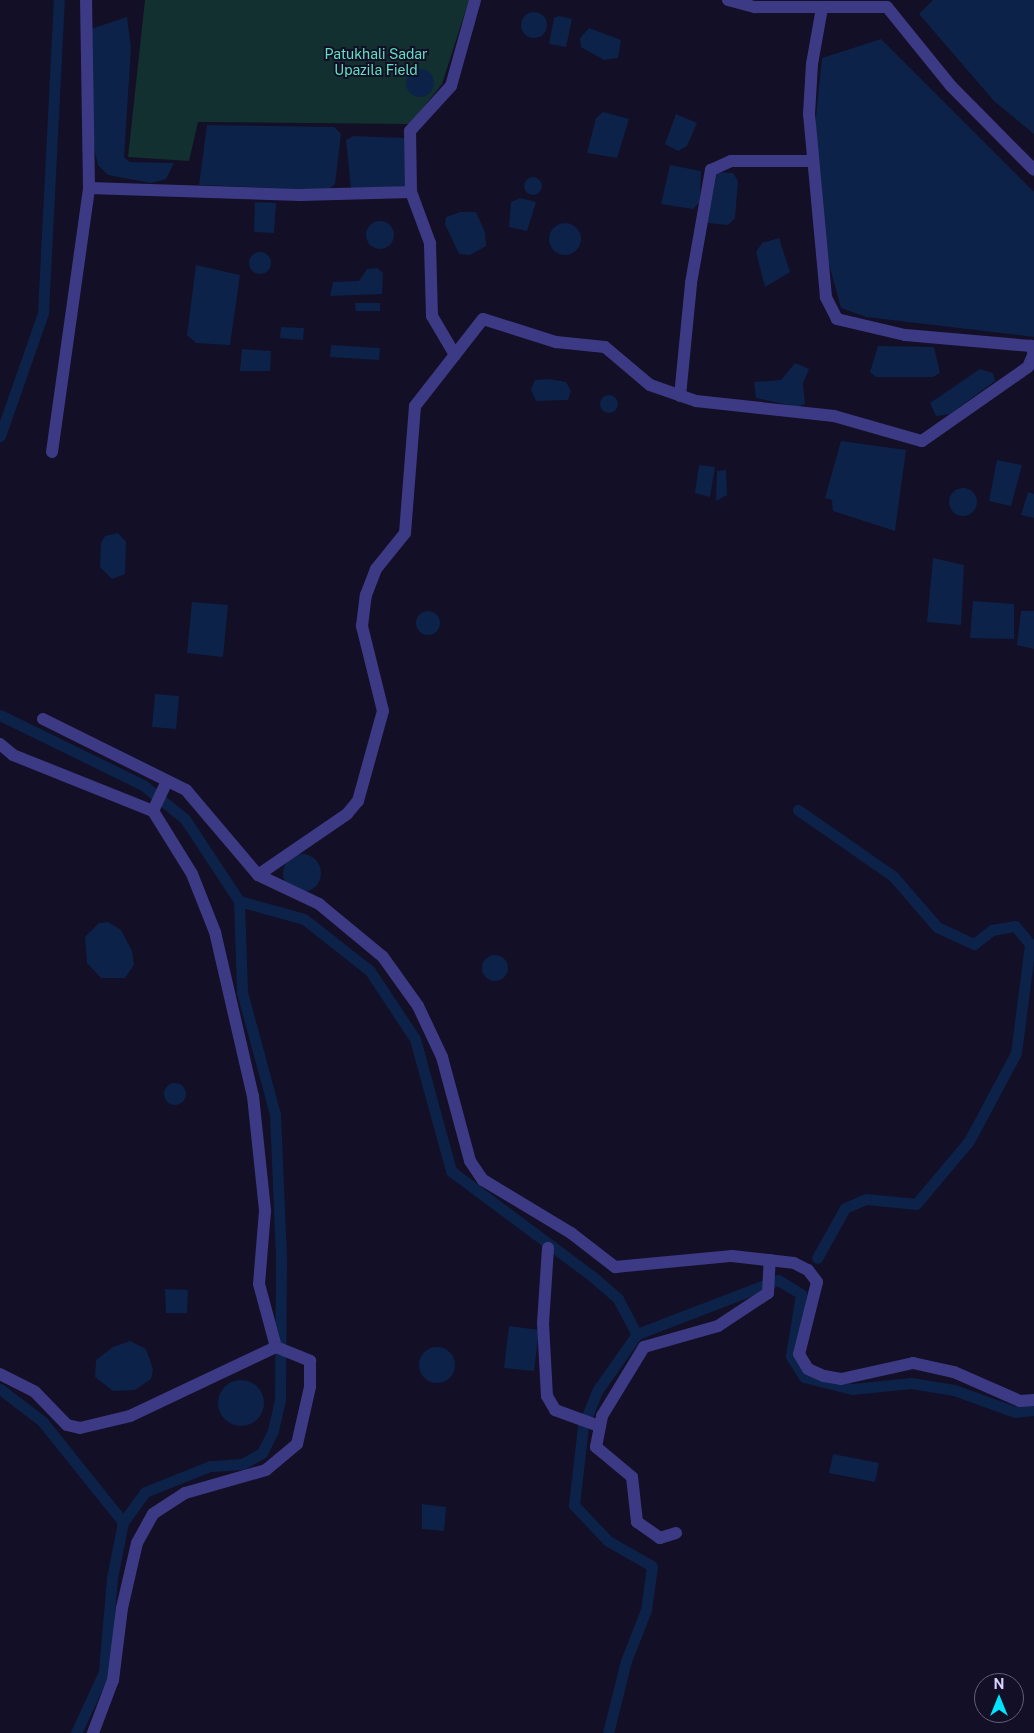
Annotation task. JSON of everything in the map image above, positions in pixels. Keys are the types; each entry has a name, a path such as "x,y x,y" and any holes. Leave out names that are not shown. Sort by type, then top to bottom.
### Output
{"street":[{"path":"52,452 90,188 86,0"},
{"path":"455,355 434,321 430,243 411,192 410,131 451,86 475,0"},
{"path":"728,0 755,7 822,8 891,4 951,86 1034,170"},
{"path":"258,875 346,814 358,801 383,711 362,626 366,595 376,569 405,532 415,406 483,319 556,342 605,347 633,374 680,396 834,416 922,441 1028,367 1031,346 905,335 837,319 826,298 812,161 812,64 822,8"},
{"path":"680,396 692,283 712,170 715,165 731,161 812,161"},
{"path":"90,188 300,195 411,192"},
{"path":"43,719 186,790 258,875 319,904 383,957 418,1006 442,1057 470,1161 483,1180 571,1233 615,1267 732,1256 794,1262 817,1282 799,1354 808,1369 841,1379 913,1363 954,1372 1020,1401 1034,1400"},
{"path":"0,744 13,755 152,811 192,874 215,932 253,1096 265,1211 259,1284 276,1346"},
{"path":"152,811 168,780"},
{"path":"548,1248 544,1367 547,1396 555,1410 599,1426"},
{"path":"676,1534 660,1538 637,1522 632,1478 596,1447 599,1426 644,1346 718,1326 768,1293 770,1260"},
{"path":"0,1374 35,1392 67,1425 80,1428 130,1416 276,1346 310,1361 310,1387 297,1444 266,1470 185,1493 153,1514 138,1543 122,1608 113,1680 93,1733"}],"green space":[{"name":"Patukhali Sadar Upazila Field","path":"145,0 469,0 442,84 410,124 198,122 189,161 128,157"}],"water":[{"path":"933,0 1034,0 1034,134 994,101 919,14"},
{"path":"534,12 543,16 547,25 543,34 534,38 525,34 521,25 525,16"},
{"path":"559,16 572,19 566,47 549,44 554,18"},
{"path":"127,17 131,48 124,157 130,162 174,163 166,179 151,183 108,175 98,165 91,135 91,29"},
{"path":"589,28 621,40 618,58 604,60 581,47 580,38"},
{"path":"881,39 1034,192 1034,337 866,317 841,308 827,257 815,126 822,58"},
{"path":"420,69 430,73 434,83 430,93 420,97 410,93 406,83 410,73"},
{"path":"603,112 629,119 617,158 587,153 596,118"},
{"path":"676,114 697,123 687,146 678,151 665,144"},
{"path":"207,125 334,127 341,134 335,184 328,190 199,185"},
{"path":"353,136 405,138 406,186 351,189 346,140"},
{"path":"670,165 701,171 700,202 693,209 661,204"},
{"path":"717,172 733,173 738,181 735,218 728,225 707,223"},
{"path":"533,177 541,182 542,186 537,194 533,195 525,190 524,186 529,178"},
{"path":"520,198 536,202 527,231 509,227 511,202"},
{"path":"255,202 276,203 274,233 254,232"},
{"path":"460,212 476,212 485,232 486,246 470,255 459,254 445,224 446,217"},
{"path":"380,221 390,225 394,235 390,245 380,249 370,245 366,235 370,225"},
{"path":"565,223 577,227 581,239 577,251 565,255 553,251 549,239 553,227"},
{"path":"779,238 790,272 765,287 756,252 762,243"},
{"path":"260,252 268,255 271,263 268,271 260,274 252,271 249,263 252,255"},
{"path":"196,265 240,275 230,345 196,343 187,335"},
{"path":"377,268 383,273 382,294 330,296 333,282 359,281 367,269"},
{"path":"355,303 380,303 380,311 356,311"},
{"path":"281,327 304,328 303,340 280,338"},
{"path":"331,345 380,348 379,360 330,357"},
{"path":"878,346 934,347 940,373 933,377 876,377 870,372"},
{"path":"242,349 271,351 270,371 240,371"},
{"path":"795,363 809,369 803,383 805,404 797,407 756,398 754,382 781,380"},
{"path":"980,369 993,373 995,381 950,414 936,416 930,403"},
{"path":"550,379 566,382 571,391 568,400 536,401 531,390 535,380"},
{"path":"609,395 615,398 618,404 615,410 609,413 603,410 600,404 603,398"},
{"path":"841,441 906,450 895,531 833,511 832,500 825,498"},
{"path":"997,460 1022,465 1011,506 989,501"},
{"path":"699,465 715,467 710,497 695,493"},
{"path":"726,470 727,495 716,501 717,471"},
{"path":"963,488 973,492 977,502 973,512 963,516 953,512 949,502 953,492"},
{"path":"1028,492 1034,494 1034,518 1021,515"},
{"path":"118,533 126,542 125,574 112,579 100,567 101,543 105,536"},
{"path":"933,558 964,565 961,625 927,622"},
{"path":"973,601 1014,604 1014,639 970,638"},
{"path":"192,602 228,605 223,657 187,653"},
{"path":"428,611 433,612 439,618 439,628 433,634 428,635 423,634 417,628 416,623 417,618 423,612"},
{"path":"1021,611 1034,611 1034,649 1017,645"},
{"path":"155,694 179,696 176,729 152,727"},
{"path":"302,854 309,855 315,860 320,866 320,880 315,886 309,891 302,892 295,891 289,886 284,880 283,873 284,866 289,860 295,855"},
{"path":"108,922 121,930 132,951 134,965 125,978 101,978 87,963 85,937 99,923"},
{"path":"495,955 505,958 508,968 505,978 495,981 485,978 482,968 485,958"},
{"path":"175,1083 183,1086 186,1094 183,1102 175,1105 167,1102 164,1094 167,1086"},
{"path":"165,1289 188,1290 187,1313 166,1313"},
{"path":"509,1326 539,1330 534,1371 504,1368"},
{"path":"130,1341 146,1349 153,1369 151,1379 135,1390 113,1391 95,1377 96,1360 113,1347"},
{"path":"437,1347 444,1348 450,1352 454,1358 454,1372 450,1378 444,1382 437,1383 430,1382 424,1378 420,1372 419,1365 420,1358 424,1352 430,1348"},
{"path":"236,1380 246,1380 260,1390 264,1403 260,1416 254,1422 246,1426 236,1426 222,1416 218,1408 218,1398 228,1384"},
{"path":"833,1454 879,1463 875,1482 829,1473"},
{"path":"422,1504 446,1507 444,1531 422,1529"}],"waterway":[{"path":"0,436 43,313 59,0"},
{"path":"0,715 143,785 185,819 239,901 242,992 275,1114 281,1258 280,1400 273,1431 262,1453 242,1464 210,1466 145,1492 123,1522"},
{"path":"798,810 893,876 937,927 974,944 992,930 1015,926 1030,944 1016,1053 969,1141 916,1204 866,1199 845,1208 817,1258"},
{"path":"239,901 304,919 370,971 415,1039 451,1171 592,1276 618,1299 637,1334"},
{"path":"608,1733 626,1661 646,1610 652,1566 608,1541 574,1505 583,1426 597,1391 637,1334 778,1280 801,1294 791,1356 804,1377 852,1389 911,1383 954,1390 1015,1412 1034,1410"},
{"path":"0,1389 42,1421 123,1522 112,1578 104,1672 76,1733"}]}
